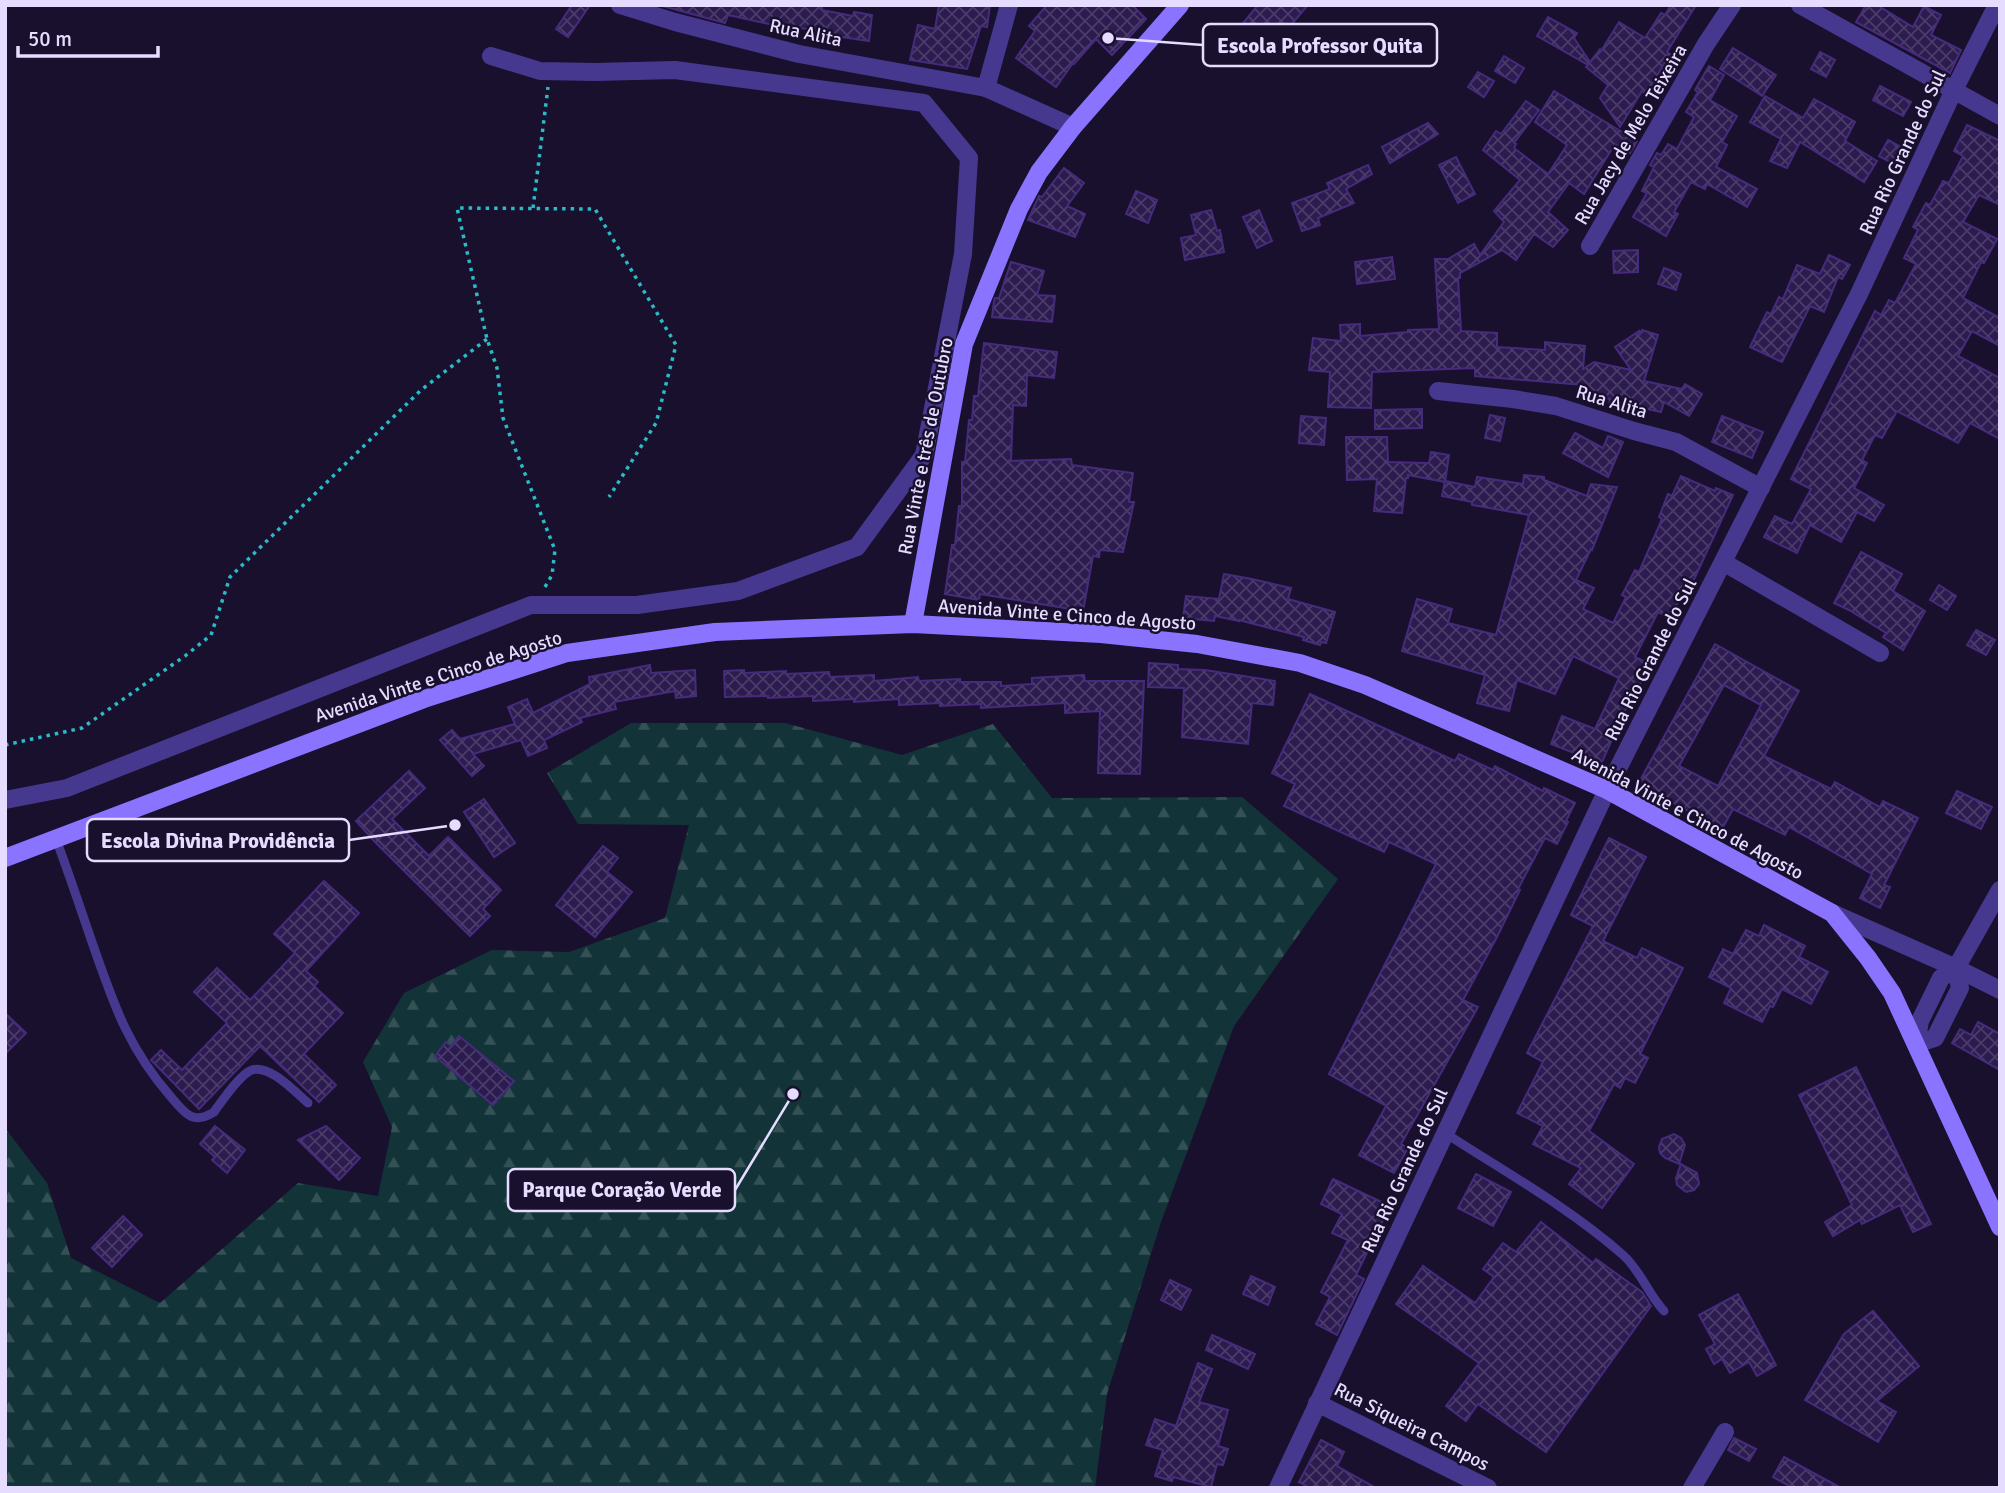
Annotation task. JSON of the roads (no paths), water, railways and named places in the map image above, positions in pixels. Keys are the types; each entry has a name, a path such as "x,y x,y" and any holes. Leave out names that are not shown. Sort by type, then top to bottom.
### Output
{"main road":[{"name":"Rua Vinte e três de Outubro","path":"913,624 964,344 1019,209 1039,172 1073,127 1180,5"},
{"name":"Avenida Vinte e Cinco de Agosto","path":"5,858 424,699 567,653 715,632 913,624 1101,634 1197,644 1300,663 1365,685 1606,790 1832,913 1892,993 2000,1227"}],"street":[{"name":"Rua Alita","path":"620,5 799,54 986,88 1073,127"},
{"path":"986,88 1009,5"},
{"name":"Rua Jacy de Melo Teixeira","path":"1590,246 1706,44 1732,5"},
{"path":"1800,5 2000,116"},
{"name":"Rua Rio Grande do Sul","path":"1278,1488 1606,790 1859,293 1997,5"},
{"path":"5,800 67,788 534,604 637,605 738,591 857,547 924,455 963,254 969,158 923,103 676,70 540,71 491,56"},
{"name":"Rua Alita","path":"1438,391 1556,405 1676,442 1761,488"},
{"path":"1723,562 1880,653"},
{"path":"1916,1044 1920,1021 1941,978 1956,968 2000,890"},
{"path":"1832,913 2000,990"},
{"name":"Rua Siqueira Campos","path":"1317,1403 1488,1488"},
{"path":"1692,1488 1725,1432"}],"lane":[{"path":"56,839 121,1021 144,1065 181,1109 195,1118 214,1112 245,1074 256,1070 271,1073 309,1103"},
{"path":"1445,1133 1546,1198 1625,1256 1664,1311"}],"place":[{"name":"Escola Professor Quita","path":"1108,38"},
{"name":"Escola Divina Providência","path":"455,825"},
{"name":"Parque Coração Verde","path":"793,1094"}]}
